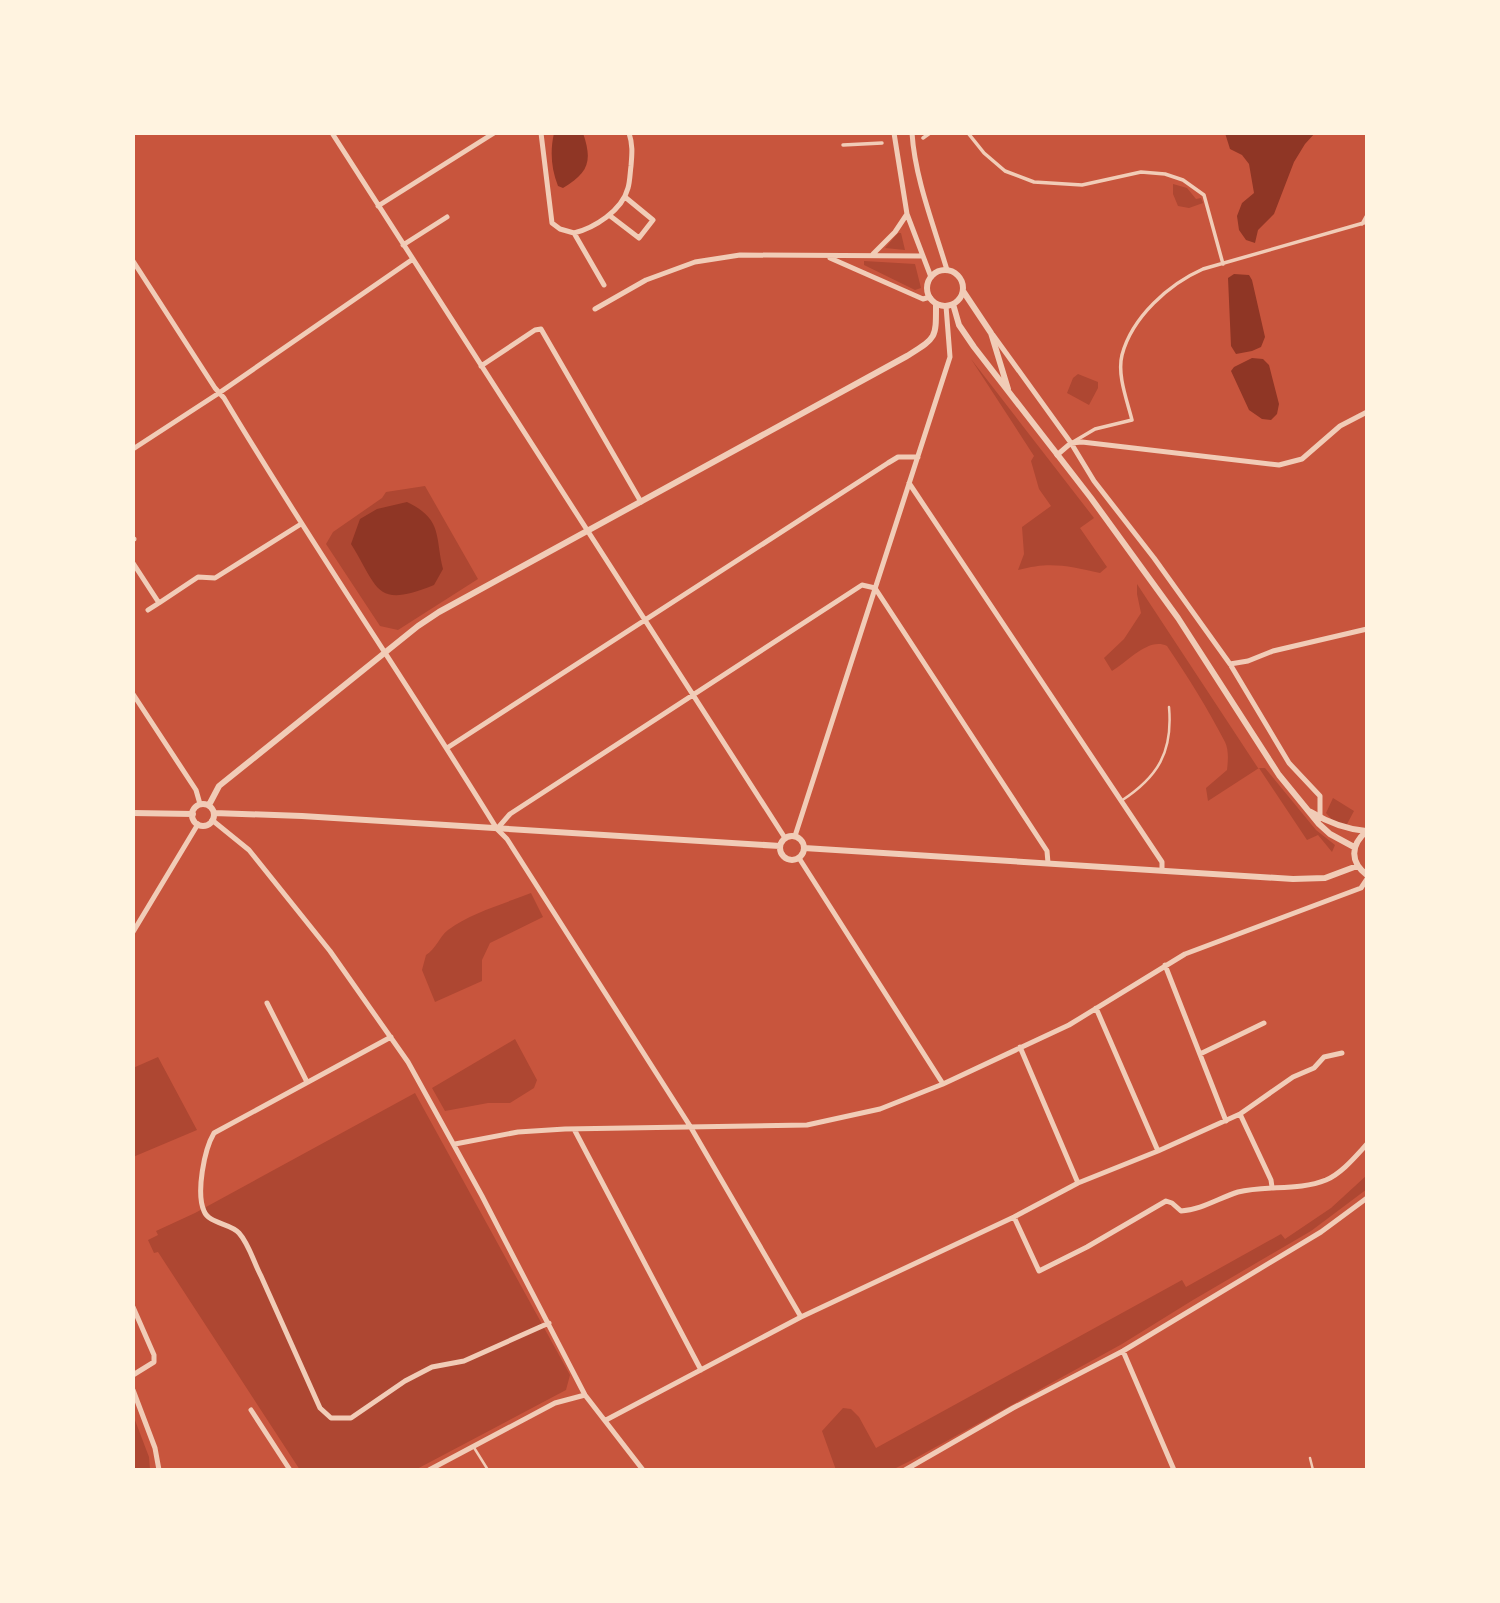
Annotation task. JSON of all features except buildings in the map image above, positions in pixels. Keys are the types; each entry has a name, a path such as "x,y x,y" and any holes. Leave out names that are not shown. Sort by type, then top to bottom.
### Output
{"street":[{"path":"332,133 785,838"},
{"path":"378,206 494,133"},
{"path":"541,133 552,223 560,229 574,233 586,230 609,215 625,197 632,152 629,133"},
{"path":"894,133 907,214 931,277"},
{"path":"912,133 920,177 947,270"},
{"path":"923,138 930,133"},
{"path":"968,133 984,153 1005,172 1034,182 1082,185 1141,172 1165,174 1183,180 1204,195 1223,264"},
{"path":"843,145 882,143"},
{"path":"609,215 639,238 653,220 625,197"},
{"path":"872,255 895,232 907,214"},
{"path":"1057,455 1095,429 1132,420 1123,387 1121,356 1134,328 1150,308 1181,279 1203,269 1364,223 1367,215"},
{"path":"403,245 447,217"},
{"path":"574,233 604,285"},
{"path":"595,309 646,281 695,262 740,255 922,256"},
{"path":"827,257 923,299 930,297"},
{"path":"133,449 412,260"},
{"path":"133,261 690,1126 801,1317"},
{"path":"643,1470 585,1395 549,1322 408,1062 330,951 249,850 213,817 209,805 219,786 385,652 439,612 812,409 929,342 936,333 936,304 927,288 931,277 947,270 958,275 963,285 962,296 950,305 936,304"},
{"path":"963,291 1071,443 1094,481 1154,558 1230,664 1289,763 1320,796 1320,818"},
{"path":"950,305 959,325 1178,618 1279,775 1306,810 1330,834 1354,847"},
{"path":"795,836 950,357 950,305"},
{"path":"481,366 535,330 541,330 641,502"},
{"path":"991,334 1010,394"},
{"path":"1071,443 1082,442 1279,465 1303,459 1340,426 1367,412"},
{"path":"447,748 888,463 898,457 918,457"},
{"path":"909,483 1162,862 1162,870"},
{"path":"148,610 198,577 215,578 302,524"},
{"path":"133,563 159,603"},
{"path":"497,829 510,814 862,585 874,588 1047,851 1048,863"},
{"path":"1230,664 1367,629"},
{"path":"133,694 195,790 200,804"},
{"path":"192,814 200,804 209,805"},
{"path":"1306,810 1349,830 1367,831"},
{"path":"133,813 192,814"},
{"path":"192,814 198,824"},
{"path":"213,817 497,829 780,846"},
{"path":"198,824 207,824 213,817"},
{"path":"133,932 198,824"},
{"path":"454,1144 518,1132 807,1125 880,1110 943,1084 1069,1025 1185,954 1361,888 1367,877 1357,866 1354,847 1358,838 1367,831"},
{"path":"795,836 802,840 804,848 799,858 791,860 784,857 780,846 785,838 795,836"},
{"path":"804,848 1293,879 1325,878 1357,866"},
{"path":"799,858 943,1084"},
{"path":"1165,965 1226,1121"},
{"path":"267,1003 307,1082"},
{"path":"1096,1008 1158,1151"},
{"path":"1200,1054 1264,1023"},
{"path":"391,1037 214,1133 209,1142 200,1192 204,1213 239,1233 273,1301 320,1408 331,1418 351,1418 404,1381 432,1367 464,1361 549,1322"},
{"path":"1020,1047 1078,1183"},
{"path":"606,1420 801,1317 1014,1217 1078,1183 1226,1121 1293,1077 1314,1068 1324,1057 1342,1053"},
{"path":"1240,1114 1272,1187"},
{"path":"575,1129 701,1370"},
{"path":"1014,1217 1039,1271 1087,1247 1166,1201 1181,1211 1191,1211 1239,1192 1325,1180 1338,1173 1367,1144"},
{"path":"905,1470 1013,1408 1123,1351 1321,1232 1367,1198"},
{"path":"133,1307 154,1355 154,1362 133,1376"},
{"path":"1123,1351 1174,1470"},
{"path":"133,1390 155,1447 159,1470"},
{"path":"429,1470 555,1403 585,1395"},
{"path":"251,1410 290,1470"}],"lane":[{"path":"1121,801 1154,775 1162,763 1171,727 1169,707"},
{"path":"473,1446 488,1470"},
{"path":"1310,1458 1313,1470"}],"shaded area":[{"path":"554,133 583,133 588,152 583,172 563,188 558,186 553,166"},
{"path":"1225,133 1315,133 1294,162 1274,214 1258,230 1255,243 1246,240 1239,230 1237,216 1242,203 1254,193 1249,164 1242,155 1230,149"},
{"path":"1173,184 1187,188 1196,199 1201,198 1203,203 1189,208 1178,206 1173,194"},
{"path":"901,233 905,250 885,248"},
{"path":"864,261 915,264 921,288 915,290 864,265"},
{"path":"1234,274 1249,275 1252,280 1265,337 1261,347 1236,354 1231,346 1228,278"},
{"path":"1252,358 1263,359 1269,365 1279,404 1277,414 1271,420 1262,419 1249,410 1231,371"},
{"path":"971,359 1094,518 1080,528 1107,567 1100,573 1050,565 1018,570 1024,554 1022,527 1051,506 1039,489 1031,461 1034,456"},
{"path":"1078,374 1098,382 1098,388 1089,405 1067,393 1073,378"},
{"path":"425,486 478,579 398,630 380,626 326,544 333,532 382,498 386,492"},
{"path":"407,502 419,508 432,522 438,538 443,569 434,585 400,595 389,594 374,583 351,544 360,519 377,509"},
{"path":"1137,584 1259,768 1208,801 1206,788 1227,770 1226,745 1205,705 1167,646 1160,644 1145,648 1112,671 1104,658 1124,639 1141,613"},
{"path":"1259,768 1265,768 1316,830 1335,845 1332,852 1318,835 1307,840"},
{"path":"1333,798 1354,811 1346,826 1334,822 1326,813"},
{"path":"531,893 543,917 490,943 482,960 482,981 435,1002 422,970 426,955 445,933 478,913"},
{"path":"515,1039 537,1080 534,1088 510,1103 488,1103 445,1111 432,1088"},
{"path":"158,1057 197,1130 133,1157 133,1068"},
{"path":"415,1093 570,1375 566,1390 415,1470 300,1470 158,1252 154,1253 148,1240 158,1235 156,1231 195,1213"},
{"path":"1367,1175 1367,1189 1311,1231 1122,1344 892,1470 836,1470 822,1431 843,1408 851,1409 859,1417 876,1448 1182,1280 1186,1287 1281,1234 1285,1239 1331,1208"},
{"path":"133,1415 149,1457 150,1470 133,1470"}]}
